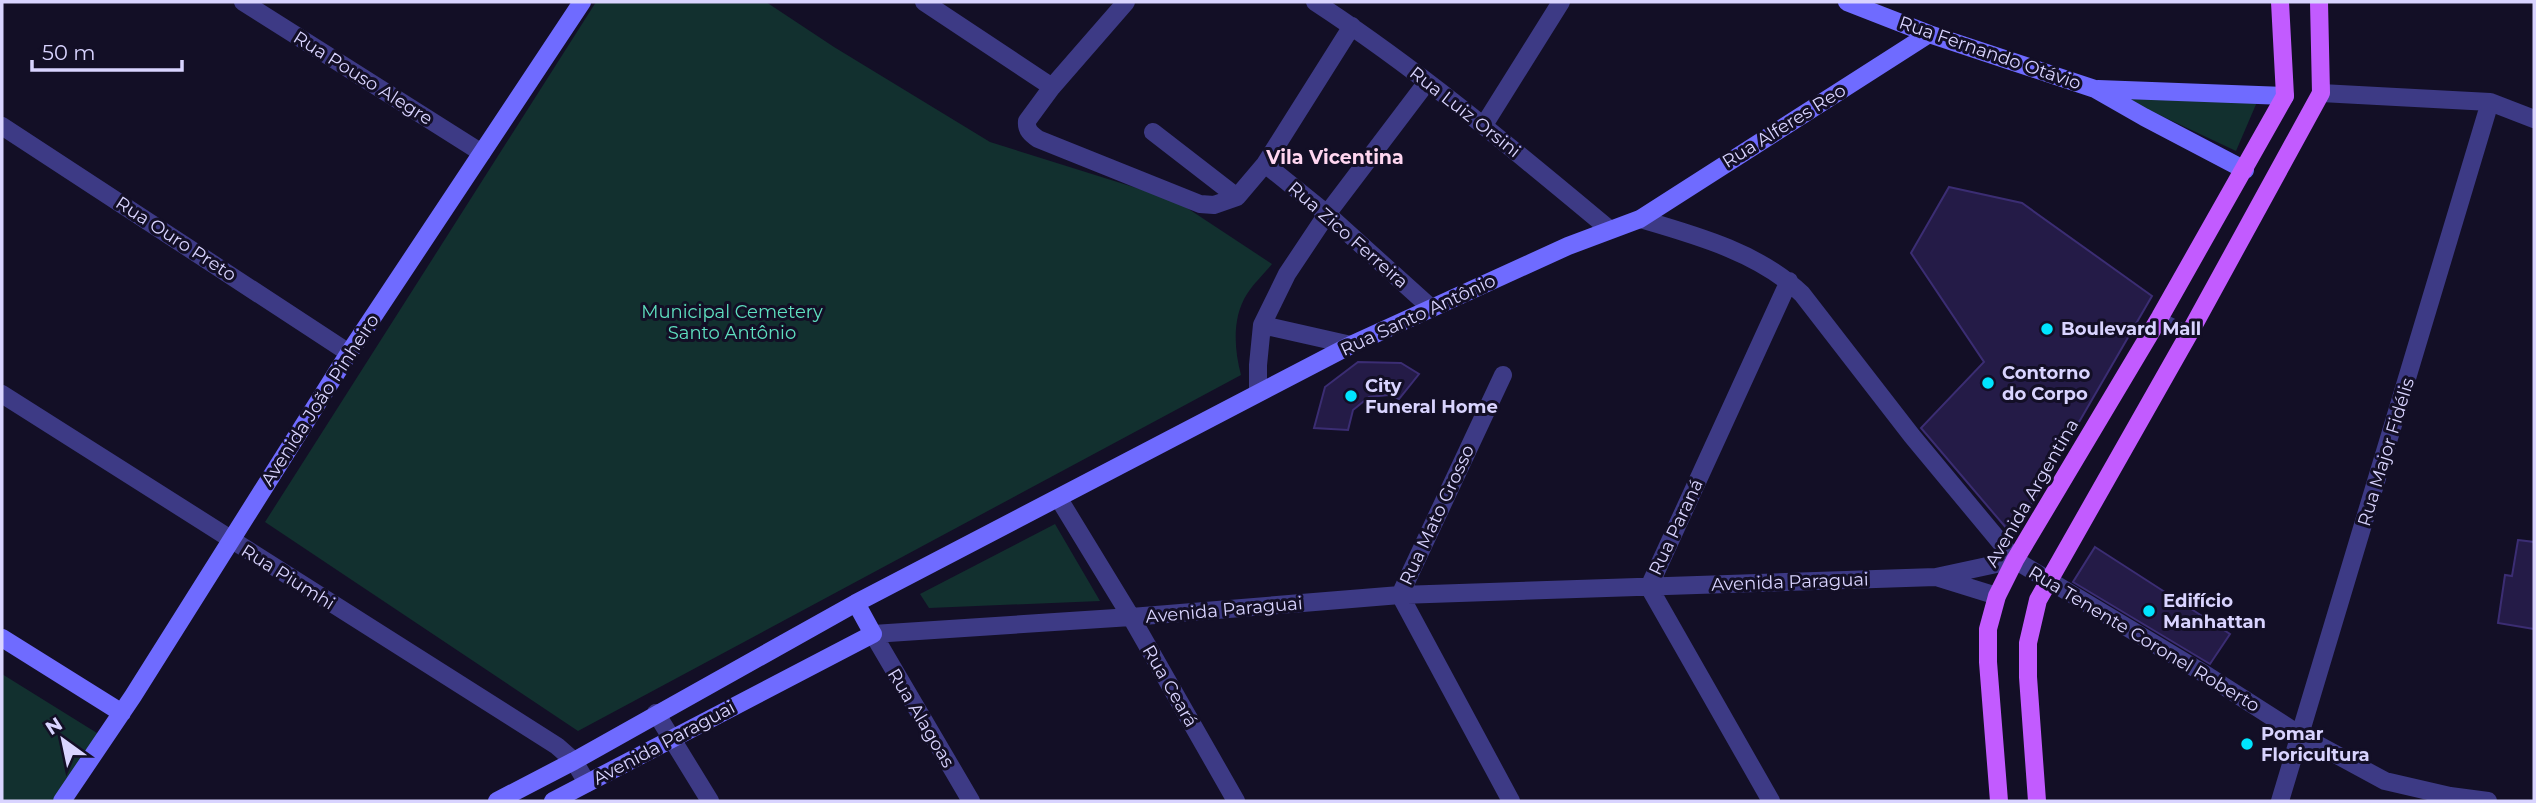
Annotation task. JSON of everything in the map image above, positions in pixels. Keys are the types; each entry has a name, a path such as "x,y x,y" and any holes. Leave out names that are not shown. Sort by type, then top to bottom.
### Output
{"main road":[{"path":"2280,2 2285,96"},
{"path":"2037,801 2028,643 2038,600 2190,332 2321,93 2319,2"},
{"name":"Avenida Argentina","path":"1999,801 1988,662 1988,629 1997,596 2015,560 2160,317 2285,96"}],"street":[{"name":"Rua Pouso Alegre","path":"243,2 482,153"},
{"name":"Avenida João Pinheiro","path":"62,801 122,713 349,353 582,2"},
{"path":"924,2 1052,87"},
{"path":"1126,2 1052,87 1027,121 1028,130 1038,139 1200,204 1214,205 1237,197 1265,164 1352,26"},
{"name":"Rua Luiz Orsini","path":"1315,2 1352,26 1483,125 1609,229"},
{"path":"1483,125 1561,2"},
{"name":"Rua Fernando Otávio","path":"1847,2 1929,34 2095,89"},
{"name":"Rua Alferes Reo","path":"1640,219 1929,34"},
{"path":"1258,393 1262,325 1287,274 1327,214 1427,82"},
{"path":"2095,89 2285,96"},
{"path":"2095,89 2245,170"},
{"path":"2321,93 2490,103 2534,119"},
{"name":"Rua Major Fidélis","path":"2280,801 2490,103"},
{"name":"Rua Ouro Preto","path":"2,126 349,353"},
{"path":"1153,132 1237,197"},
{"name":"Rua Zico Ferreira","path":"1265,164 1327,214 1430,307"},
{"path":"1640,219 1713,242 1788,281"},
{"name":"Rua Santo Antônio","path":"1059,499 1351,345 1430,307 1609,229 1640,219"},
{"name":"Rua Tenente Coronel Roberto","path":"1788,281 1810,304 1912,436 2015,560 2208,676 2300,735 2385,780 2450,796 2488,801"},
{"name":"Rua Paraná","path":"1771,801 1649,587 1788,281"},
{"path":"1262,325 1351,345"},
{"name":"Rua Mato Grosso","path":"1503,375 1400,595 1511,801"},
{"name":"Rua Piumhi","path":"2,394 556,746 574,761"},
{"name":"Avenida Paraguai","path":"497,801 574,761 856,603 1059,499"},
{"name":"Rua Ceará","path":"1059,499 1131,617 1236,801"},
{"name":"Avenida Paraguai","path":"554,801 873,634 1400,595 1936,577 2015,560"},
{"name":"Avenida Paraguai","path":"1936,577 1997,596"},
{"path":"856,603 873,634"},
{"name":"Rua Alagoas","path":"873,634 971,801"},
{"path":"2,638 122,713"},
{"path":"656,713 710,801"},
{"path":"574,761 587,783"}],"lane":[{"path":"2160,317 2190,332"}],"green space":[{"name":"Municipal Cemetery Santo Antônio","path":"596,2 766,2 834,47 990,142 1175,200 1272,264 1250,290 1239,313 1236,344 1241,375 578,731 265,522"},
{"path":"2117,95 2257,102 2236,151"},
{"path":"1055,524 1100,601 929,608 920,594"},
{"path":"2,674 105,738 60,801 2,801"}],"building":[{"name":"Boulevard Mall","path":"1949,187 2022,203 2152,296 2013,536 1921,428 1984,362 1911,253"},
{"name":"City Funeral Home","path":"1358,362 1401,363 1419,374 1399,399 1389,395 1369,397 1353,410 1348,430 1314,428 1325,387"},
{"path":"2518,540 2534,542 2534,629 2498,623 2505,575 2512,576"},
{"name":"Edifício Manhattan","path":"2095,547 2230,634 2210,664 2073,582"}],"place":[{"name":"Boulevard Mall","path":"2047,329"},
{"name":"Contorno do Corpo","path":"1988,383"},
{"name":"City Funeral Home","path":"1351,396"},
{"name":"Edifício Manhattan","path":"2149,611"},
{"name":"Pomar Floricultura","path":"2247,744"}],"district":[{"name":"Vila Vicentina","path":"1335,157"}]}
